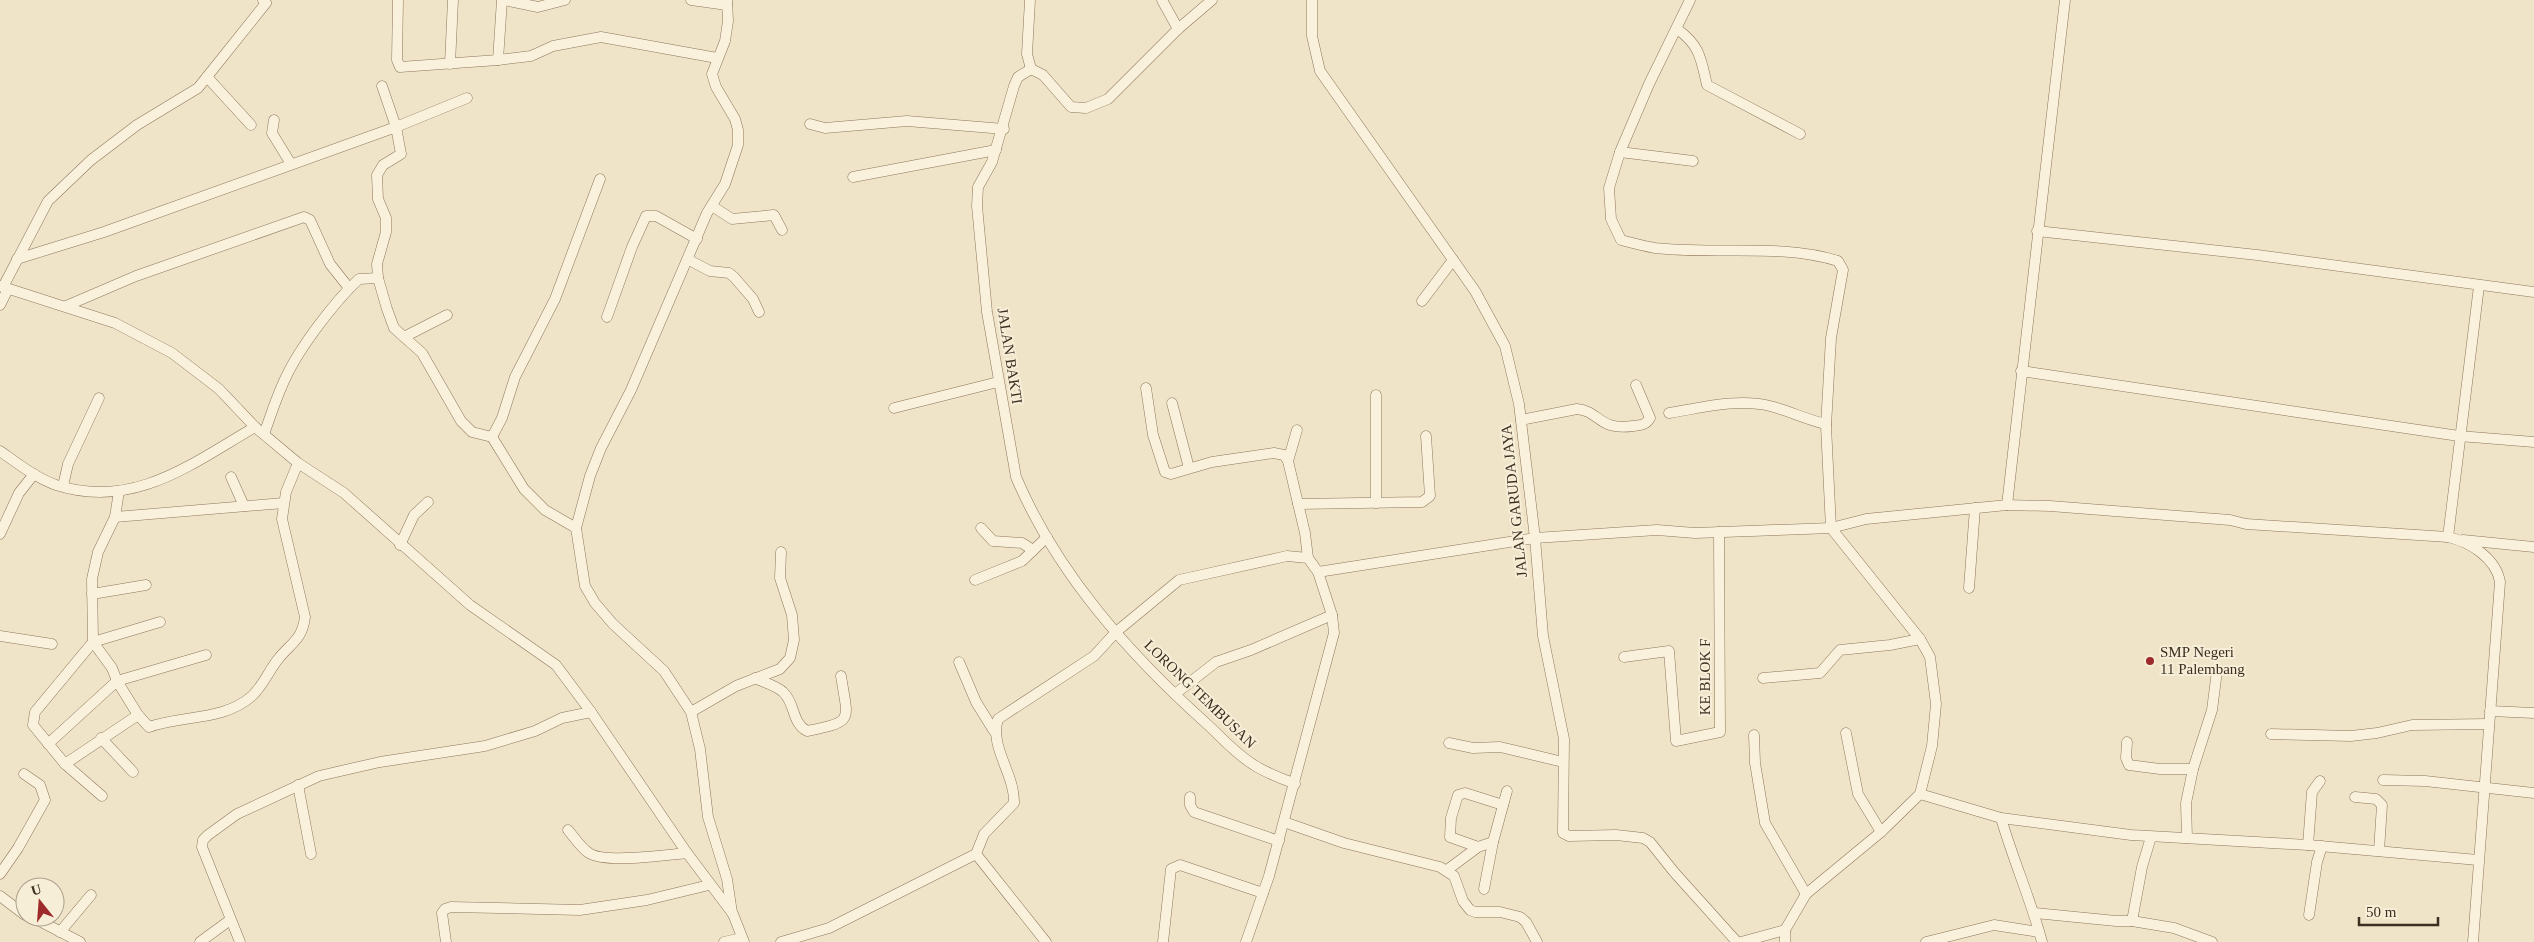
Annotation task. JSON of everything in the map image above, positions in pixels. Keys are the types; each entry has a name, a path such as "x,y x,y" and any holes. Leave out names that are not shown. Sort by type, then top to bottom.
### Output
{"street":[{"path":"0,305 4,287 48,201 91,160 137,125 198,88 266,3 263,0"},
{"path":"398,0 397,60 400,67 531,56 553,46 601,37 718,58"},
{"path":"450,64 453,0"},
{"path":"498,60 503,0 538,7 565,0"},
{"path":"691,0 727,3 725,41 712,74 716,87 735,119 738,144 725,184 712,206 631,390 601,448 590,476 576,528 585,586 595,603 613,624 664,671 691,712 700,749 708,818 727,879 733,914 743,940 724,942"},
{"path":"1030,0 1027,54 1030,68 1042,75 1070,107 1086,108 1108,99 1178,29 1212,0"},
{"path":"1162,0 1178,29"},
{"name":"JALAN GARUDA JAYA","path":"1312,0 1312,36 1320,71 1475,291 1505,346 1521,420 1535,538 1543,636 1564,739 1562,824 1565,835 1616,835 1643,838 1650,842 1674,872 1737,942"},
{"path":"1690,0 1678,29 1649,84 1620,152 1609,188 1611,219 1621,240 1655,248 1763,251 1825,256 1838,260 1843,270 1831,338 1826,424 1831,528 1920,639 1930,657 1936,704 1932,746 1920,794 1881,832 1806,894 1785,930 1785,942"},
{"path":"2007,505 2065,0"},
{"path":"1678,29 1692,39 1701,58 1707,85 1800,134"},
{"name":"JALAN BAKTI","path":"1030,68 1018,77 1004,129 992,162 978,187 977,206 987,312 1016,477 1026,502 1071,577 1116,632"},
{"path":"207,76 251,125"},
{"path":"382,86 396,127 402,154 383,165 378,176 378,199 386,218 386,232 377,264 378,278 394,328 426,360 462,421 472,432 492,437 524,489 545,510 576,528"},
{"path":"17,259 104,232 396,127 467,98"},
{"path":"274,120 272,133 291,164"},
{"path":"810,124 825,128 906,121 1004,129"},
{"path":"852,177 996,150"},
{"path":"1620,152 1693,161"},
{"path":"492,437 502,418 515,377 555,299 600,179"},
{"path":"712,206 732,219 774,215 782,230"},
{"path":"607,317 632,247 646,216 656,216 697,239"},
{"path":"66,306 136,276 304,217 310,220 330,264 349,288"},
{"path":"2037,231 2257,255 2534,292"},
{"path":"688,260 710,271 729,273 752,299 759,312"},
{"path":"1422,301 1453,260"},
{"path":"264,434 286,376 319,326 349,288 359,279 378,278"},
{"path":"2452,538 2459,436 2479,286"},
{"path":"4,287 115,323 172,353 220,389 255,427 298,464 344,493 470,606 556,666 592,712 687,853 733,914"},
{"path":"404,337 448,315"},
{"path":"2021,370 2459,436 2534,442"},
{"path":"894,408 998,382"},
{"path":"1521,420 1577,409 1585,410 1608,426 1621,428 1642,425 1650,418 1636,385"},
{"path":"1146,388 1149,416 1161,465 1165,472 1171,474 1212,462 1274,453 1284,454 1288,461 1298,504 1308,558 1318,572 1332,615 1334,633 1295,784 1263,893 1246,942"},
{"path":"1376,395 1376,503"},
{"path":"63,486 68,464 99,398"},
{"path":"1172,403 1189,468"},
{"path":"1669,413 1736,403 1770,406 1812,422 1826,424"},
{"path":"0,451 34,474 63,486 104,493 136,489 169,476 255,427"},
{"path":"1288,461 1297,430"},
{"path":"1298,504 1422,502 1430,496 1426,436"},
{"path":"119,491 115,517 98,552 92,578 93,642 112,668 117,681 138,715 149,727 166,721 216,714 244,702 253,695 279,658 302,633 304,617 282,520 286,492 298,464"},
{"path":"0,534 19,493 34,474"},
{"path":"231,477 244,506"},
{"path":"400,545 414,515 428,502"},
{"path":"115,517 284,504"},
{"path":"1318,572 1535,538 1656,530 1695,533 1831,528 1866,518 2007,505 2050,506 2230,520 2246,524 2452,538 2534,546"},
{"path":"1969,588 1975,508"},
{"path":"981,528 993,541 1022,543 1033,550"},
{"name":"KE BLOK F","path":"1624,657 1669,651 1676,741 1720,732 1719,532"},
{"path":"975,580 1022,561 1047,538"},
{"path":"2452,538 2492,561 2498,571 2500,582 2473,942"},
{"path":"691,712 736,686 780,669 790,658 794,640 792,615 780,578 781,552"},
{"path":"994,731 998,719 1094,656 1116,632 1179,580 1287,556 1308,558"},
{"path":"92,594 146,585"},
{"path":"1175,694 1216,662 1251,650 1332,615"},
{"path":"102,796 65,764 48,744 33,725 35,712 93,642 160,622"},
{"name":"LORONG TEMBUSAN","path":"1116,632 1175,694 1253,765 1295,784"},
{"path":"0,636 52,644"},
{"path":"1763,678 1820,674 1840,650 1890,645 1920,639"},
{"path":"48,744 117,681 206,656"},
{"path":"781,942 829,928 976,854 984,834 1014,803 1014,792 994,731 976,702 960,662"},
{"path":"2187,838 2186,803 2193,769 2212,710 2217,671"},
{"path":"755,678 783,691 790,701 795,719 800,727 807,731 838,725 844,721 847,714 842,676"},
{"path":"2490,710 2534,713"},
{"path":"240,942 205,860 202,847 203,840 237,814 319,776 380,762 419,758 485,746 536,731 562,718 592,712"},
{"path":"65,764 101,738 138,715"},
{"path":"2271,734 2351,736 2385,731 2412,724 2489,724"},
{"path":"156,725 164,734"},
{"path":"1846,734 1858,794 1881,832"},
{"path":"1754,735 1755,763 1765,823 1806,894"},
{"path":"101,738 133,772"},
{"path":"2127,742 2126,758 2129,765 2160,769 2193,769"},
{"path":"1448,743 1473,748 1500,747 1563,762"},
{"path":"0,874 18,848 44,800 40,785 24,774"},
{"path":"2384,780 2484,786 2534,792"},
{"path":"2308,845 2312,792 2320,782"},
{"path":"298,785 312,854"},
{"path":"1484,889 1493,842 1506,791"},
{"path":"1478,847 1450,837 1451,818 1458,795 1465,793 1503,805"},
{"path":"1920,794 2001,818 2151,837 2308,845 2478,860"},
{"path":"1190,797 1190,805 1194,812 1279,841"},
{"path":"2355,797 2376,799 2382,805 2379,851"},
{"path":"1926,942 1952,939 1994,925 2040,937 2035,912 2012,854 2001,818"},
{"path":"1284,822 1344,843 1448,870 1454,876 1463,901 1470,910 1476,912 1500,912 1520,917 1526,922 1537,942"},
{"path":"568,830 590,854 599,857 633,858 687,853"},
{"path":"2132,921 2142,867 2151,837"},
{"path":"1448,870 1478,847 1493,842"},
{"path":"2310,915 2317,862 2322,846"},
{"path":"976,854 1046,942"},
{"path":"1163,942 1168,883 1171,870 1180,864 1263,893"},
{"path":"446,942 442,913 445,909 451,907 580,910 647,900 710,885"},
{"path":"60,932 91,895"},
{"path":"0,896 15,907"},
{"path":"2035,912 2132,921 2174,928 2212,942"},
{"path":"200,942 230,920"},
{"path":"51,927 80,942"},
{"path":"1741,942 1785,930"}],"place":[{"name":"SMP Negeri 11 Palembang","path":"2150,661"}]}
